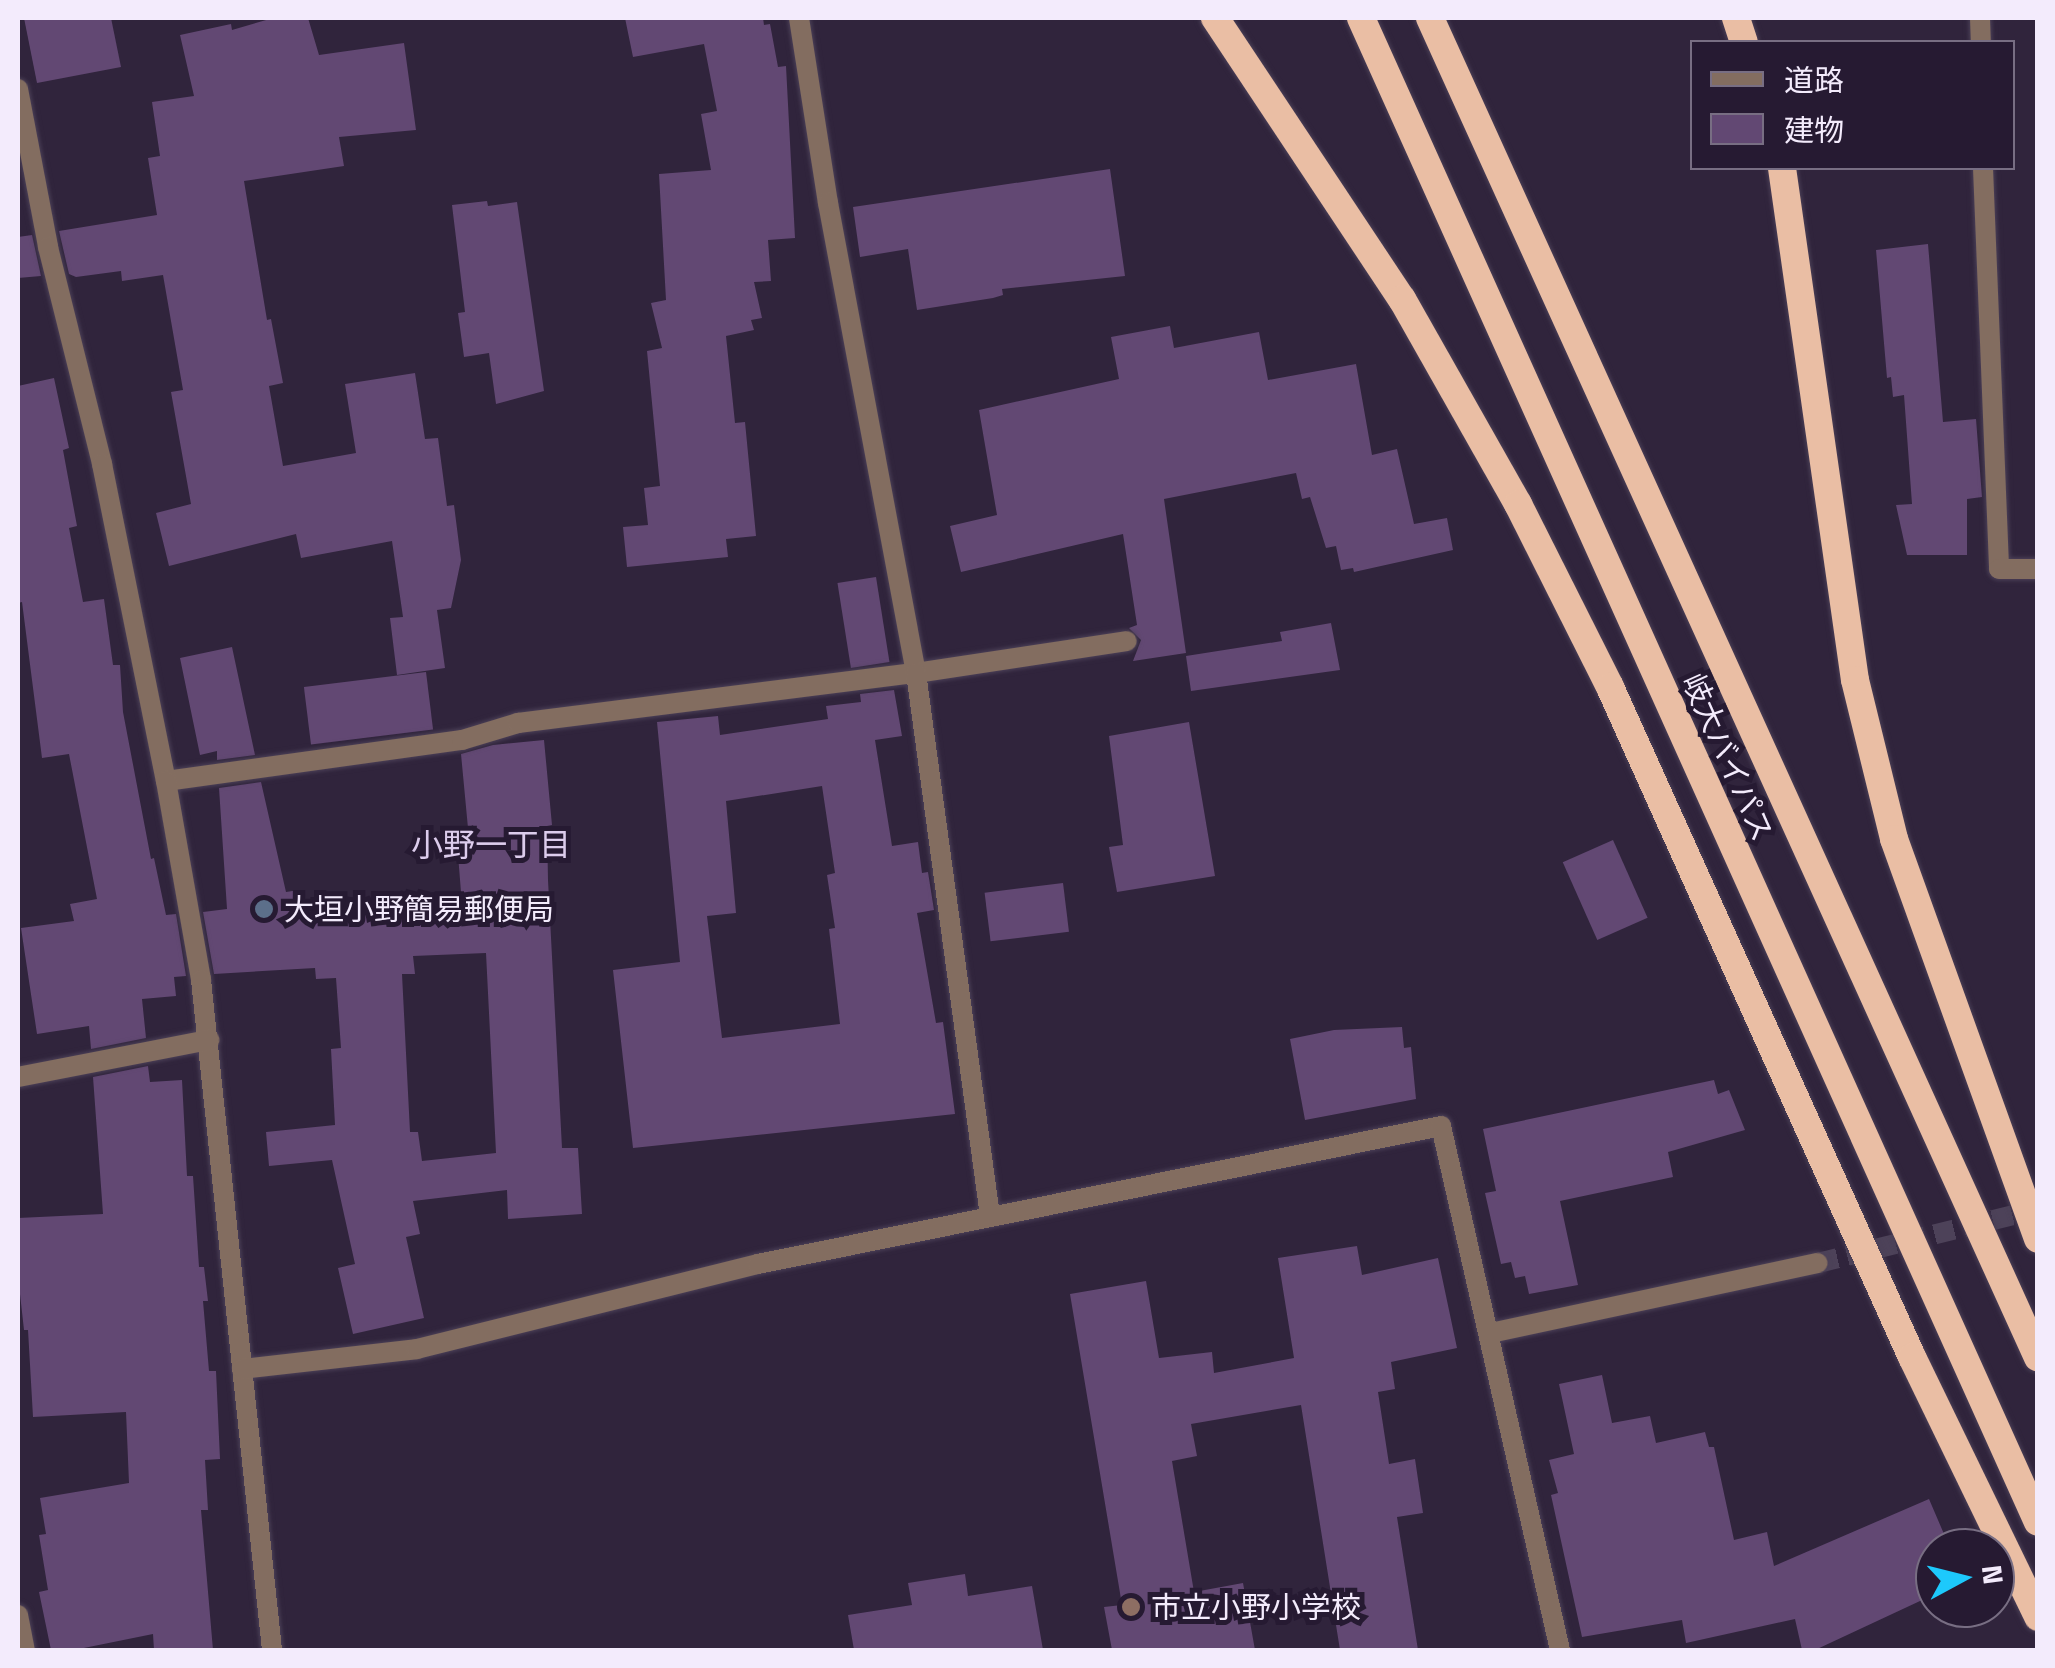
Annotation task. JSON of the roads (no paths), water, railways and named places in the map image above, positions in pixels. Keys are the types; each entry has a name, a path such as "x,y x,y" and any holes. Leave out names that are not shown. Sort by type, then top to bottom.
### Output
{"highway":[{"path":"1215,18 1402,299 1518,504 1610,688 1912,1358 2038,1617"},
{"name":"岐大バイパス","path":"1361,18 2038,1522"},
{"name":"岐大バイパス","path":"1430,18 2038,1358"},
{"path":"1782,170 1855,680 1894,839 2038,1239"}],"street":[{"path":"799,18 828,203 916,673 990,1216"},
{"path":"18,89 48,247 102,464 166,780 209,1040 272,1650"},
{"path":"1983,170 1999,569 2038,568"},
{"path":"166,780 462,740 518,723 1127,642"},
{"path":"18,1077 209,1040"},
{"path":"242,1369 418,1349 758,1264 1441,1126 1560,1650"},
{"path":"1491,1334 1818,1262"},
{"path":"18,1615 25,1650"}],"tunnel":[{"path":"1818,1263 2038,1209"}],"place":[{"name":"大垣小野簡易郵便局","path":"264,909"},
{"name":"市立小野小学校","path":"1131,1607"}],"district":[{"name":"小野一丁目","path":"491,844"}]}
